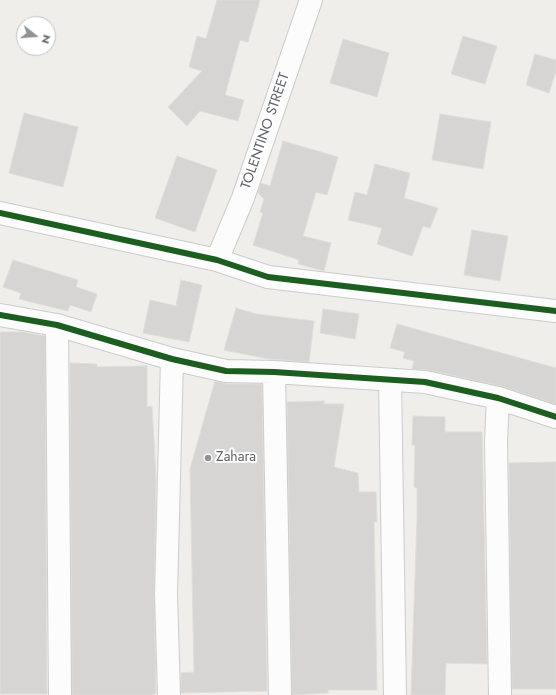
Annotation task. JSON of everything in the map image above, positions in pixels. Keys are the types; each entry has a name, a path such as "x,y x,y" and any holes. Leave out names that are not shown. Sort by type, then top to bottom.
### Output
{"street":[{"name":"TOLENTINO STREET","path":"217,260 243,198 311,0"},
{"path":"0,213 217,260 268,276 556,311"},
{"path":"0,315 57,325 172,359 226,371 274,372 426,382 498,398 556,417"},
{"path":"57,325 60,695"},
{"path":"169,695 166,594 172,359"},
{"path":"274,372 280,695"},
{"path":"390,380 395,695"},
{"path":"498,398 496,442 500,695"}],"building":[{"path":"217,0 260,0 248,42 240,40 225,95 244,100 238,121 200,111 187,126 168,107 202,71 189,67 197,36 206,39"},
{"path":"463,36 497,46 485,84 451,74"},
{"path":"343,39 389,53 377,97 330,83"},
{"path":"535,54 556,60 556,71 549,93 526,85"},
{"path":"24,113 78,127 63,187 9,173"},
{"path":"440,114 491,122 483,169 432,160"},
{"path":"283,141 338,157 327,195 316,192 303,236 331,243 324,271 298,264 299,260 253,245 263,213 260,212 264,199 258,193 261,183 270,186"},
{"path":"177,156 217,170 195,232 155,218"},
{"path":"375,164 410,173 404,198 438,208 430,228 423,226 412,256 377,244 382,228 348,220 355,192 367,195"},
{"path":"472,230 508,236 500,281 464,275"},
{"path":"13,260 78,280 76,287 97,294 91,312 70,305 68,311 19,299 21,293 3,287"},
{"path":"181,280 202,285 189,342 143,333 150,300 176,306"},
{"path":"236,308 256,314 314,321 309,362 269,359 224,350"},
{"path":"323,309 359,314 355,339 320,333"},
{"path":"397,324 556,368 556,404 501,386 428,370 412,369 414,361 403,358 405,352 390,348"},
{"path":"0,332 22,332 45,336 47,694 0,694"},
{"path":"70,363 97,364 97,367 147,366 147,407 152,406 156,478 154,594 156,693 152,695 72,695"},
{"path":"215,381 226,384 262,384 267,691 181,693 181,673 194,672 190,469"},
{"path":"324,401 324,404 344,404 334,467 358,473 359,492 376,492 377,522 374,522 377,690 328,690 328,693 292,695 287,402"},
{"path":"413,416 445,417 445,432 482,432 487,664 446,663 445,695 411,695 417,518 417,488 414,487 415,445 412,445"},
{"path":"556,462 556,689 512,689 509,463"}],"cycle path":[{"path":"0,213 217,260 268,277 556,311"},
{"path":"0,315 57,325 172,359 226,371 274,372 425,382 498,398 556,417"}],"place":[{"name":"Zahara","path":"208,458"}]}
